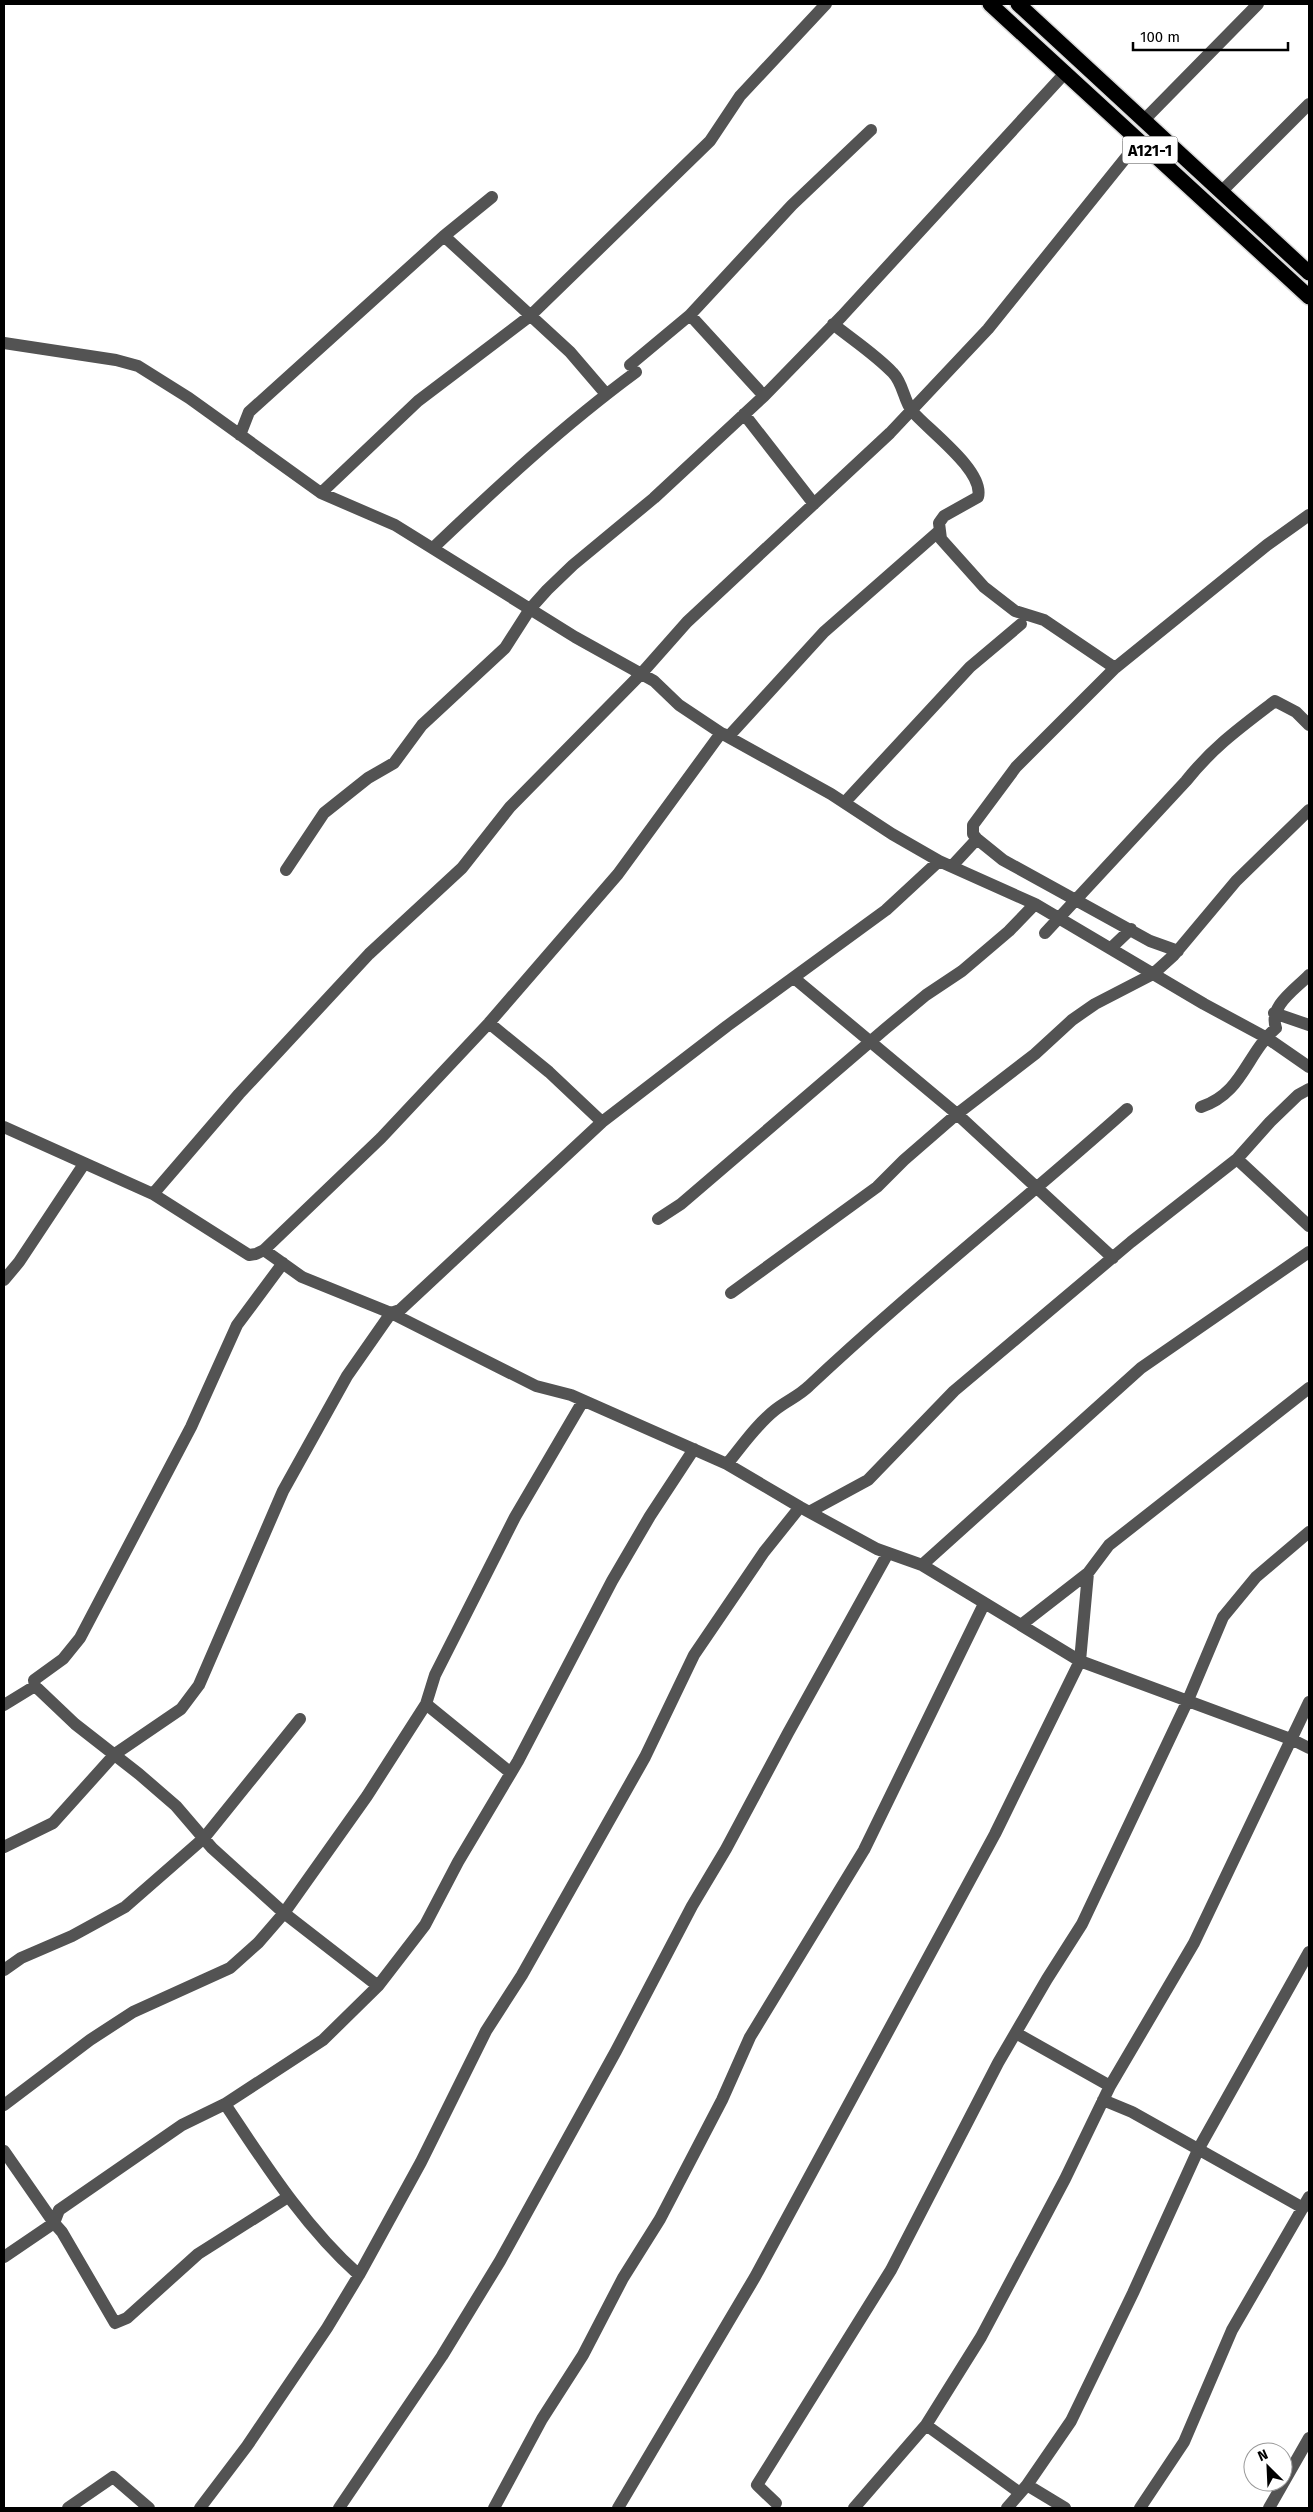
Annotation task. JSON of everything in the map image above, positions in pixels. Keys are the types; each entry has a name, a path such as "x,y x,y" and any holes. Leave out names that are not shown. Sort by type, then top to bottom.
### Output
{"highway":[{"name":"A121-1","path":"990,4 1309,297"},
{"name":"A121-1","path":"1018,4 1309,273"}],"street":[{"path":"321,493 418,401 530,316 710,141 740,96 826,4"},
{"path":"1144,120 1258,4"},
{"path":"286,870 324,813 368,778 394,763 422,726 505,648 530,609 573,565 654,498 764,396 1066,72"},
{"path":"1221,192 1309,104"},
{"path":"432,548 486,497 606,394 690,315 792,205 871,130"},
{"path":"153,1194 239,1094 368,954 462,868 510,806 641,674 687,622 814,504 911,410 988,329 1140,140"},
{"path":"240,435 248,412 444,236 492,197"},
{"path":"444,236 570,352 606,394"},
{"path":"690,315 764,396"},
{"path":"833,324 894,374 911,410 960,459 972,474 980,491 978,497 944,516 938,523 938,532 941,539 984,587 1005,604 1016,611 1044,620 1115,668"},
{"path":"4,343 116,360 138,366 321,493 395,525 530,609 641,674 662,688 678,705 721,733 845,802 892,834 939,861 1035,904 1153,974 1267,1038 1309,1067"},
{"path":"744,414 814,504"},
{"path":"1178,951 1150,941 1003,860 977,839 973,834 973,825 1016,767 1115,668 1267,545 1309,515"},
{"path":"721,733 729,736 824,632 938,532"},
{"path":"845,802 970,667 1021,624"},
{"path":"1045,933 1186,781 1205,756 1227,737 1275,701 1296,712 1309,724"},
{"path":"4,1127 153,1194 249,1255 264,1250 382,1138 489,1023 618,874 721,733"},
{"path":"1045,933 1172,787"},
{"path":"732,1294 877,1188 904,1160 957,1114 1035,1054 1072,1020 1095,1004 1153,974 1178,951 1236,881 1309,810"},
{"path":"952,866 977,839"},
{"path":"4,1847 53,1823 115,1754 181,1709 199,1685 283,1491 347,1376 391,1312 400,1310 602,1122 727,1026 886,910 939,861"},
{"path":"1045,933 1074,899"},
{"path":"1060,919 1074,899"},
{"path":"658,1219 681,1204 868,1042 926,995 962,971 1009,931 1035,904"},
{"path":"1111,948 1131,929"},
{"path":"1274,1013 1309,975"},
{"path":"794,978 868,1042 957,1114 1113,1258"},
{"path":"1274,1013 1276,1028"},
{"path":"1274,1013 1309,1025"},
{"path":"1201,1107 1221,1098 1267,1038 1288,1018"},
{"path":"489,1023 549,1072 602,1122"},
{"path":"200,2508 247,2446 327,2328 359,2275 421,2162 486,2031 522,1975 645,1757 694,1655 764,1552 804,1510 868,1480 954,1391 1113,1258 1238,1159 1270,1122 1298,1095 1309,1089"},
{"path":"728,1464 763,1420 776,1408 808,1387 915,1289 1038,1189 1127,1110"},
{"path":"1238,1159 1309,1226"},
{"path":"4,1280 19,1262 84,1164"},
{"path":"264,1250 302,1277 391,1312 536,1386 582,1401 728,1464 804,1510 888,1553 922,1565 1080,1661 1188,1700 1293,1740 1309,1748"},
{"path":"922,1565 1141,1368 1309,1252"},
{"path":"283,1263 237,1325 191,1427 80,1638 63,1659 34,1680 35,1686 75,1724 115,1754 176,1806 204,1838 284,1913 378,1986"},
{"path":"1021,1626 1088,1573 1109,1545 1309,1388"},
{"path":"4,2105 90,2040 133,2012 230,1968 258,1943 284,1913 367,1796 426,1704 435,1675 514,1518 582,1401"},
{"path":"4,2257 54,2223 59,2210 182,2125 225,2104 323,2040 378,1986 426,1926 458,1862 511,1773 612,1581 650,1516 694,1449"},
{"path":"776,2503 757,2485 890,2270 1016,2033 1082,1924 1188,1700 1224,1617 1256,1577 1309,1532"},
{"path":"339,2508 442,2356 500,2261 616,2051 692,1906 726,1849 792,1725 888,1553"},
{"path":"618,2508 755,2277 995,1834 1080,1661 1088,1573"},
{"path":"494,2508 542,2419 583,2355 623,2278 660,2219 722,2100 750,2037 864,1850 984,1604"},
{"path":"4,1705 35,1686"},
{"path":"854,2508 926,2425 981,2338 1065,2179 1110,2086 1194,1943 1293,1740 1309,1702"},
{"path":"426,1704 511,1773"},
{"path":"4,1970 21,1958 72,1936 125,1907 204,1838 300,1719"},
{"path":"1007,2508 1024,2489 1072,2421 1133,2294 1199,2148 1309,1952"},
{"path":"1016,2033 1110,2086"},
{"path":"1103,2100 1132,2112 1199,2148 1249,2180 1303,2208"},
{"path":"225,2104 288,2197 342,2260 359,2275"},
{"path":"4,2151 62,2232 115,2323 127,2318 198,2254 288,2197"},
{"path":"1145,2507 1184,2442 1232,2330 1309,2197"},
{"path":"926,2425 1024,2489 1065,2508"},
{"path":"1269,2508 1309,2438"},
{"path":"68,2508 113,2477 148,2508"}]}
